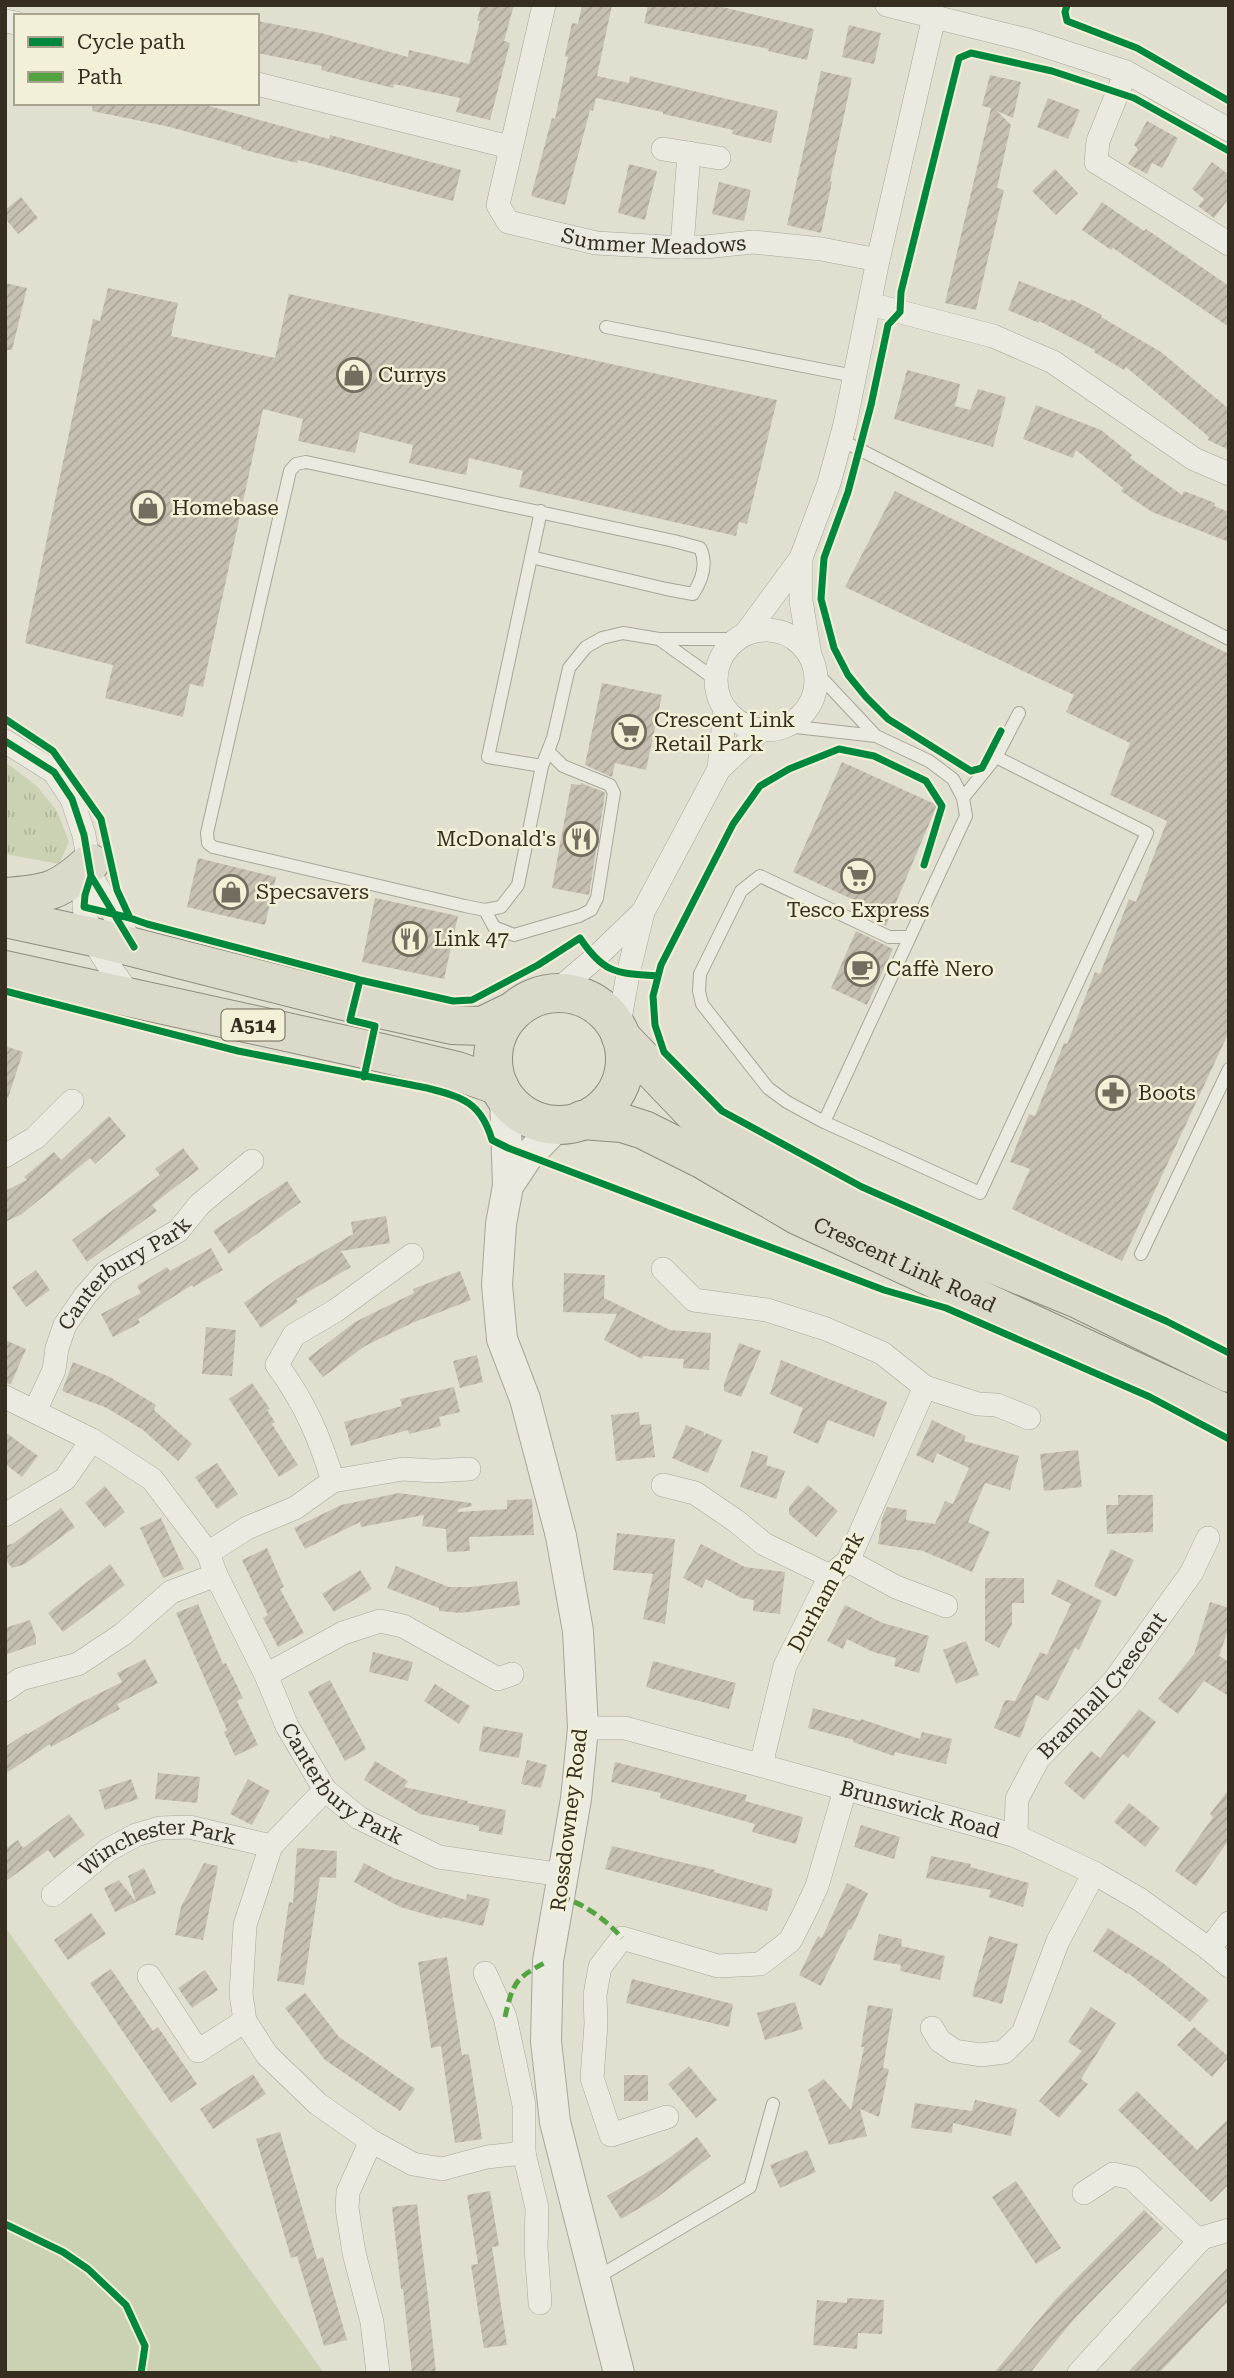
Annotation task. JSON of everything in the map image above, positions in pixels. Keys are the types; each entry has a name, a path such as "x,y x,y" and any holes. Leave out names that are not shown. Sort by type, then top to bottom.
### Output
{"highway":[{"path":"5,897 41,894 60,887 90,869"},
{"name":"A514","path":"5,918 452,1025 482,1026 512,1012 530,999 554,993"},
{"name":"Crescent Link Road","path":"5,970 457,1071 502,1091 515,1108 531,1118 622,1123 644,1130 702,1159 797,1215 1229,1415"},
{"name":"Crescent Link Road","path":"554,993 566,993 590,1000 609,1016 619,1034 711,1131 780,1170 873,1215 1078,1299 1229,1373"},
{"path":"502,1091 493,1060 494,1046 498,1033 512,1012"},
{"path":"570,1122 592,1115 608,1102 620,1083 624,1059 619,1034"}],"street":[{"name":"Summer Meadows","path":"544,5 498,205 508,222 596,243 682,247 753,242 808,247 878,260"},
{"path":"887,5 1027,40 1126,72 1229,130"},
{"path":"801,558 801,601 815,688 810,703 800,716 787,726 761,730 747,727 725,710 718,696 715,679 717,664 725,650 741,636 801,558 829,482 841,440 878,260 934,16"},
{"path":"1126,72 1098,141 1096,162 1229,244"},
{"path":"259,84 510,147"},
{"path":"663,149 719,158"},
{"path":"682,247 689,153"},
{"path":"870,304 993,336 1053,362 1194,459 1229,474"},
{"path":"741,636 759,629 773,629 787,634 801,643 813,664"},
{"path":"719,769 725,710"},
{"path":"619,1034 628,974 643,912 719,769 761,730"},
{"path":"5,741 54,772 72,799 84,835 90,869 84,907 93,937 132,998"},
{"path":"90,869 134,947"},
{"path":"554,993 643,912"},
{"name":"Rossdowney Road","path":"502,1091 508,1186 501,1224 497,1285 502,1339 525,1399 561,1536 578,1631 583,1728 576,1799 548,1961 546,2041 555,2122 619,2373"},
{"path":"5,1156 35,1138 72,1101"},
{"name":"Rossdowney Road","path":"508,1186 528,1156 570,1122"},
{"name":"Canterbury Park","path":"35,1412 54,1370 57,1348 65,1325 85,1296 106,1272 178,1231 200,1205 252,1161"},
{"path":"333,1481 320,1438 294,1389 277,1365 294,1335 335,1311 412,1255"},
{"path":"663,1269 694,1300 767,1310 826,1329 882,1353 925,1387 978,1404 997,1405 1029,1418"},
{"name":"Durham Park","path":"761,1765 785,1666 830,1576 848,1561 925,1387"},
{"name":"Canterbury Park","path":"5,1397 92,1440 152,1479 208,1553 287,1726 325,1790 359,1818 439,1857 563,1875"},
{"path":"5,1515 65,1479 92,1440"},
{"path":"208,1553 247,1528 295,1508 333,1481 403,1469 469,1469"},
{"path":"663,1485 695,1493 764,1544 830,1576"},
{"name":"Bramhall Crescent","path":"1016,1836 1017,1799 1038,1759 1114,1682 1192,1572 1208,1538"},
{"path":"848,1561 896,1587 946,1606"},
{"path":"5,1690 21,1679 78,1664 124,1634 171,1591 216,1575"},
{"path":"266,1675 343,1633 380,1620 403,1626 498,1679 512,1674"},
{"name":"Brunswick Road","path":"583,1728 625,1728 1016,1836 1094,1873 1139,1899 1229,1966"},
{"name":"Winchester Park","path":"325,1790 271,1846 245,1925 241,1994 245,2021 267,2055 310,2096 371,2141 412,2164 442,2169 487,2157 524,2152"},
{"path":"667,2118 611,2135 592,2078 595,1995 600,1968 622,1938 718,1966 761,1964 790,1941 808,1905 817,1886 845,1790"},
{"name":"Winchester Park","path":"52,1895 108,1850 136,1835 160,1828 189,1827 271,1846"},
{"path":"932,2028 940,2041 955,2051 981,2055 1004,2052 1023,2033 1058,1941 1094,1873"},
{"path":"1209,1949 1229,1923"},
{"path":"485,1973 505,2017 524,2105 524,2152 537,2208 536,2248 540,2303"},
{"path":"149,1976 198,2051 245,2021"},
{"path":"371,2141 348,2192 347,2208 354,2253 372,2322 379,2373"},
{"path":"1084,2193 1113,2174 1132,2178 1199,2241"},
{"path":"1079,2373 1202,2238 1229,2230"}],"lane":[{"path":"606,327 854,376"},
{"path":"841,440 1229,639"},
{"path":"531,556 693,594 702,579 704,556 700,548 541,511 306,462 296,464 290,471 282,502 207,833 208,843 213,847 485,910 501,907 519,885 542,766 569,668 586,647 602,638 623,633 659,639 741,636"},
{"path":"541,511 488,757 542,766"},
{"path":"659,639 715,679"},
{"path":"813,664 876,736"},
{"path":"962,798 996,757 1019,713"},
{"path":"787,726 876,736 929,761 953,779 962,798 966,816 824,1122"},
{"path":"485,910 494,927 514,935 579,916 591,910 597,898 614,793 610,785 563,766 548,751"},
{"path":"910,937 889,937 760,876 741,891 704,967 699,991 702,1003 768,1088 787,1102 824,1122 979,1193 1147,833 996,757"},
{"path":"1141,1254 1229,1069"},
{"path":"596,2278 750,2188 773,2104"}],"green space":[{"path":"5,762 37,786 57,811 69,842 59,864 5,854"},
{"path":"5,1927 324,2373 5,2373"}],"building":[{"path":"481,5 514,5 504,41 510,43 490,120 456,112 460,98 394,84 393,88 321,70 322,66 259,53 259,21 321,33 408,57 409,50 469,64 480,21 477,21"},
{"path":"582,5 612,5 597,76 629,83 630,76 778,111 771,143 732,134 733,130 663,112 596,98 593,111 590,110 565,205 531,196 552,118 555,119 572,23 578,24"},
{"path":"648,5 714,5 814,29 807,60 768,51 769,49 644,23"},
{"path":"849,25 881,33 874,64 842,57"},
{"path":"821,71 852,78 821,233 787,225"},
{"path":"990,75 1021,82 1013,118 997,111 1011,125 997,188 1004,190 976,310 945,303 991,108 982,106"},
{"path":"1048,98 1080,110 1068,139 1037,127"},
{"path":"93,105 205,105 329,139 330,135 461,170 453,201 298,160 297,163 241,149 242,147 170,127 92,111"},
{"path":"1147,121 1178,138 1162,168 1152,163 1147,174 1128,164 1138,149 1134,145"},
{"path":"1212,162 1229,175 1229,198 1214,218 1198,206 1204,199 1192,189"},
{"path":"629,164 657,171 645,220 618,213"},
{"path":"1055,169 1078,193 1056,215 1032,191"},
{"path":"719,182 751,190 744,221 712,214"},
{"path":"21,197 38,218 18,234 5,218 5,210"},
{"path":"1102,202 1229,286 1229,327 1082,230"},
{"path":"1019,281 1070,301 1071,299 1161,352 1229,409 1229,450 1208,440 1209,437 1126,367 1124,370 1094,352 1095,350 1039,321 1008,310"},
{"path":"5,283 27,288 12,350 5,350"},
{"path":"108,288 178,303 171,336 275,358 289,294 777,400 747,524 739,522 736,536 519,487 523,471 469,458 466,475 409,463 413,445 360,432 355,453 298,441 303,419 263,409 203,687 190,684 183,717 105,698 113,665 25,643 93,319 100,321"},
{"path":"907,370 960,384 955,406 970,410 978,389 1006,397 993,447 894,419"},
{"path":"1036,405 1101,430 1132,455 1130,458 1182,495 1184,491 1215,503 1214,506 1229,512 1229,542 1152,512 1121,491 1123,488 1076,450 1073,458 1023,439"},
{"path":"895,491 1229,654 1229,1032 1122,1261 1012,1209 1030,1169 1010,1162 1029,1114 1035,1116 1095,972 1100,974 1129,899 1136,902 1167,821 1110,795 1130,743 1066,712 1074,695 845,587"},
{"path":"602,683 662,695 646,770 615,763 612,777 585,765"},
{"path":"842,762 937,805 886,926 863,915 867,906 793,872"},
{"name":"McDonald's","path":"581,783 605,794 589,895 552,888 571,784"},
{"name":"Specsavers","path":"198,858 276,877 265,925 187,907"},
{"name":"Link 47","path":"375,898 458,916 444,979 362,962"},
{"name":"Caffè Nero","path":"856,931 893,949 867,1005 831,988"},
{"path":"5,1046 23,1052 8,1098 5,1097"},
{"path":"109,1116 126,1136 95,1164 90,1158 22,1214 5,1222 5,1191 27,1180 24,1177 54,1152 61,1160"},
{"path":"183,1148 199,1169 152,1205 157,1211 87,1262 72,1240 160,1175 155,1169"},
{"path":"287,1181 301,1202 229,1254 213,1231"},
{"path":"386,1216 390,1243 341,1251 351,1267 296,1299 298,1302 261,1328 244,1303 281,1276 353,1234 351,1222"},
{"path":"211,1248 223,1270 193,1287 192,1285 138,1319 140,1323 113,1337 101,1314 141,1293 137,1286 167,1267 170,1271"},
{"path":"36,1270 50,1290 26,1307 12,1287"},
{"path":"460,1271 471,1300 412,1323 365,1346 323,1377 308,1358 355,1322 414,1293 413,1289"},
{"path":"564,1273 605,1275 604,1298 670,1330 711,1333 709,1370 683,1368 684,1359 643,1356 642,1359 604,1340 617,1314 563,1312"},
{"path":"206,1327 236,1330 232,1376 202,1374"},
{"path":"5,1340 26,1349 11,1384 5,1383"},
{"path":"739,1343 761,1351 741,1397 724,1391"},
{"path":"477,1355 483,1382 460,1388 453,1361"},
{"path":"781,1360 887,1402 874,1437 828,1420 818,1444 793,1433 803,1408 770,1394"},
{"path":"73,1362 110,1377 156,1405 154,1410 192,1444 178,1461 143,1430 107,1408 62,1391"},
{"path":"252,1383 270,1409 267,1410 275,1422 272,1424 298,1465 279,1477 229,1399"},
{"path":"454,1387 460,1412 439,1417 441,1426 409,1434 408,1430 351,1446 344,1422 402,1406 400,1399"},
{"path":"639,1412 640,1425 651,1424 655,1457 616,1461 611,1415"},
{"path":"932,1420 966,1436 964,1441 1019,1456 1010,1490 985,1483 968,1522 990,1532 972,1572 923,1551 878,1544 882,1518 887,1507 907,1510 906,1520 935,1524 945,1501 953,1504 969,1468 937,1453 933,1463 916,1455"},
{"path":"686,1425 704,1432 704,1436 706,1433 722,1440 708,1473 672,1458"},
{"path":"5,1432 38,1456 22,1477 5,1464"},
{"path":"1078,1450 1082,1487 1044,1491 1040,1454"},
{"path":"752,1451 768,1456 766,1465 785,1471 776,1499 740,1487"},
{"path":"217,1463 238,1494 217,1509 195,1477"},
{"path":"808,1485 838,1511 816,1537 789,1514 789,1507"},
{"path":"105,1486 125,1512 105,1528 85,1503"},
{"path":"399,1493 471,1503 472,1506 458,1509 458,1512 507,1509 507,1500 532,1499 534,1535 469,1537 470,1551 447,1552 446,1529 422,1526 424,1515 361,1527 360,1522 305,1549 294,1528 341,1505"},
{"path":"1118,1495 1153,1495 1153,1532 1107,1534 1106,1505 1118,1505"},
{"path":"61,1508 75,1527 25,1564 12,1568 5,1559 5,1546 14,1543"},
{"path":"161,1518 184,1569 163,1578 140,1528"},
{"path":"617,1533 675,1539 665,1624 643,1619 653,1574 613,1570"},
{"path":"701,1544 745,1567 785,1572 780,1614 753,1611 754,1600 741,1598 706,1579 702,1588 683,1578"},
{"path":"267,1548 284,1587 280,1589 304,1633 278,1647 263,1618 268,1615 242,1560"},
{"path":"1111,1549 1134,1560 1116,1597 1094,1586"},
{"path":"110,1564 125,1585 63,1632 48,1613"},
{"path":"396,1566 449,1587 517,1581 520,1605 461,1613 439,1611 439,1608 387,1588"},
{"path":"360,1570 372,1589 334,1612 322,1594"},
{"path":"985,1578 1024,1578 1024,1603 1012,1603 1012,1624 999,1648 985,1641"},
{"path":"1058,1579 1102,1601 1079,1650 1075,1648 1048,1701 1036,1695 1020,1738 994,1728 1005,1700 1015,1701 1040,1652 1047,1655 1071,1604 1051,1594"},
{"path":"1210,1602 1229,1608 1229,1627 1219,1656 1229,1662 1229,1696 1204,1681 1178,1714 1158,1699 1194,1654"},
{"path":"198,1604 223,1664 226,1663 243,1698 237,1701 258,1745 235,1756 224,1732 227,1730 176,1613"},
{"path":"845,1605 883,1623 929,1636 919,1673 894,1666 896,1658 873,1652 847,1639 843,1649 827,1641"},
{"path":"30,1620 36,1644 5,1655 5,1628"},
{"path":"966,1641 979,1675 956,1684 943,1650"},
{"path":"373,1652 413,1662 408,1681 369,1672"},
{"path":"145,1659 158,1683 117,1704 120,1709 51,1747 50,1744 5,1774 5,1747 76,1705 122,1682 117,1673"},
{"path":"653,1661 736,1683 729,1709 646,1687"},
{"path":"330,1680 366,1749 345,1761 308,1692"},
{"path":"435,1684 470,1706 459,1724 424,1701"},
{"path":"813,1708 860,1721 861,1719 920,1739 922,1732 952,1739 946,1764 895,1752 894,1756 853,1742 854,1740 808,1728"},
{"path":"1139,1709 1156,1722 1128,1758 1123,1754 1084,1800 1064,1783 1091,1751 1100,1758"},
{"path":"483,1726 523,1733 519,1758 479,1751"},
{"path":"527,1760 547,1765 541,1788 521,1784"},
{"path":"375,1761 408,1781 404,1787 506,1810 502,1835 479,1831 479,1826 420,1814 364,1780"},
{"path":"615,1762 747,1795 745,1801 803,1817 796,1844 752,1832 755,1824 660,1798 661,1793 611,1782"},
{"path":"158,1773 200,1777 197,1803 155,1799"},
{"path":"131,1779 138,1799 105,1810 99,1790"},
{"path":"248,1779 270,1791 252,1825 230,1814"},
{"path":"1229,1789 1229,1840 1196,1886 1175,1871 1213,1817 1210,1814"},
{"path":"1129,1803 1160,1828 1145,1847 1114,1822"},
{"path":"69,1814 85,1835 54,1858 48,1850 5,1882 5,1849 18,1840 23,1848"},
{"path":"861,1825 900,1837 894,1859 854,1847"},
{"path":"612,1846 715,1870 714,1872 773,1889 767,1911 605,1869"},
{"path":"297,1848 337,1851 336,1878 320,1877 304,1985 277,1981 289,1902 293,1903"},
{"path":"931,1856 971,1864 970,1867 1029,1883 1023,1907 989,1897 991,1890 926,1878"},
{"path":"204,1863 218,1866 203,1940 175,1935 181,1907"},
{"path":"364,1863 393,1878 466,1900 467,1894 490,1899 483,1926 442,1919 400,1907 354,1882"},
{"path":"144,1868 156,1893 136,1902 128,1876"},
{"path":"119,1880 136,1902 115,1912 104,1888"},
{"path":"847,1883 868,1893 821,1986 799,1975 818,1936 822,1938"},
{"path":"91,1913 106,1934 68,1960 54,1940"},
{"path":"1108,1928 1163,1963 1209,2000 1190,2022 1128,1973 1093,1951"},
{"path":"879,1934 902,1939 901,1946 945,1956 940,1980 900,1971 901,1965 873,1960"},
{"path":"989,1936 1018,1944 1002,2004 972,1996"},
{"path":"447,1957 462,2055 469,2054 482,2139 455,2143 441,2046 431,2048 418,1962"},
{"path":"111,1969 153,2031 158,2027 197,2084 171,2103 90,1983"},
{"path":"205,1970 218,1990 192,2008 178,1988"},
{"path":"632,1979 733,2004 729,2027 626,2003"},
{"path":"305,1993 339,2037 415,2089 400,2111 325,2060 285,2008"},
{"path":"795,2002 803,2029 765,2040 757,2013"},
{"path":"868,2005 893,2009 883,2068 889,2069 879,2117 860,2109 867,2136 829,2145 808,2090 824,2079 851,2110 864,2047 861,2047"},
{"path":"1091,2007 1116,2023 1081,2079 1088,2084 1059,2118 1039,2101 1082,2051 1068,2042"},
{"path":"1194,2027 1229,2057 1212,2077 1177,2045"},
{"path":"689,2066 717,2100 696,2118 668,2084"},
{"path":"253,2074 266,2094 213,2129 200,2109"},
{"path":"624,2075 648,2075 648,2101 624,2101"},
{"path":"1137,2091 1197,2150 1229,2118 1229,2184 1211,2202 1118,2110"},
{"path":"975,2100 1017,2109 1011,2136 953,2123 952,2133 911,2128 915,2103 972,2111"},
{"path":"280,2132 317,2259 323,2257 347,2340 324,2346 297,2256 291,2258 256,2139"},
{"path":"697,2137 711,2156 655,2199 621,2219 607,2196 661,2164"},
{"path":"807,2150 816,2172 780,2188 770,2165"},
{"path":"1016,2181 1061,2248 1036,2264 992,2197"},
{"path":"490,2191 499,2246 492,2247 507,2345 484,2348 471,2265 478,2264 467,2195"},
{"path":"417,2204 436,2373 412,2373 401,2289 392,2207"},
{"path":"1144,2210 1163,2228 1074,2319 1030,2373 994,2373 1056,2299"},
{"path":"1229,2266 1229,2300 1159,2373 1127,2373"},
{"path":"847,2298 884,2300 882,2334 858,2333 857,2349 813,2345 817,2300 847,2303"}],"marked path":[{"path":"560,1897 578,1903 594,1913 622,1938"},
{"path":"505,2017 518,1982 548,1961"}],"cycle path":[{"path":"1067,5 1067,21 1137,48 1229,101"},
{"path":"1001,731 982,768 971,771 888,719 848,675 834,648 821,599 824,558 848,492 871,405 888,325 900,312 901,292 959,58 971,53 1052,71 1134,98 1229,151"},
{"path":"5,719 53,751 101,819 117,890 130,918"},
{"path":"5,741 54,772 72,799 84,835 91,876 134,947"},
{"path":"924,865 942,806 926,781 874,756 839,749 789,769 760,786 733,824 661,965 653,996 655,1025 664,1052 722,1111 862,1187 1166,1321 1229,1353"},
{"path":"91,876 84,907 360,980 453,1001 472,1000 538,965 580,938 596,959 612,969 658,976"},
{"path":"360,980 350,1020 375,1026 364,1077"},
{"path":"5,991 238,1051 427,1088 460,1098 476,1109 492,1140 508,1148 884,1290 946,1308 1150,1397 1229,1439"},
{"path":"5,2224 63,2252 88,2269 126,2305 145,2346 141,2373"}],"place":[{"name":"Currys","path":"354,375"},
{"name":"Homebase","path":"148,508"},
{"name":"Crescent Link Retail Park","path":"629,732"},
{"name":"McDonald's","path":"581,839"},
{"name":"Tesco Express","path":"858,876"},
{"name":"Specsavers","path":"231,892"},
{"name":"Link 47","path":"410,939"},
{"name":"Caffè Nero","path":"862,969"},
{"name":"Boots","path":"1113,1093"}]}
